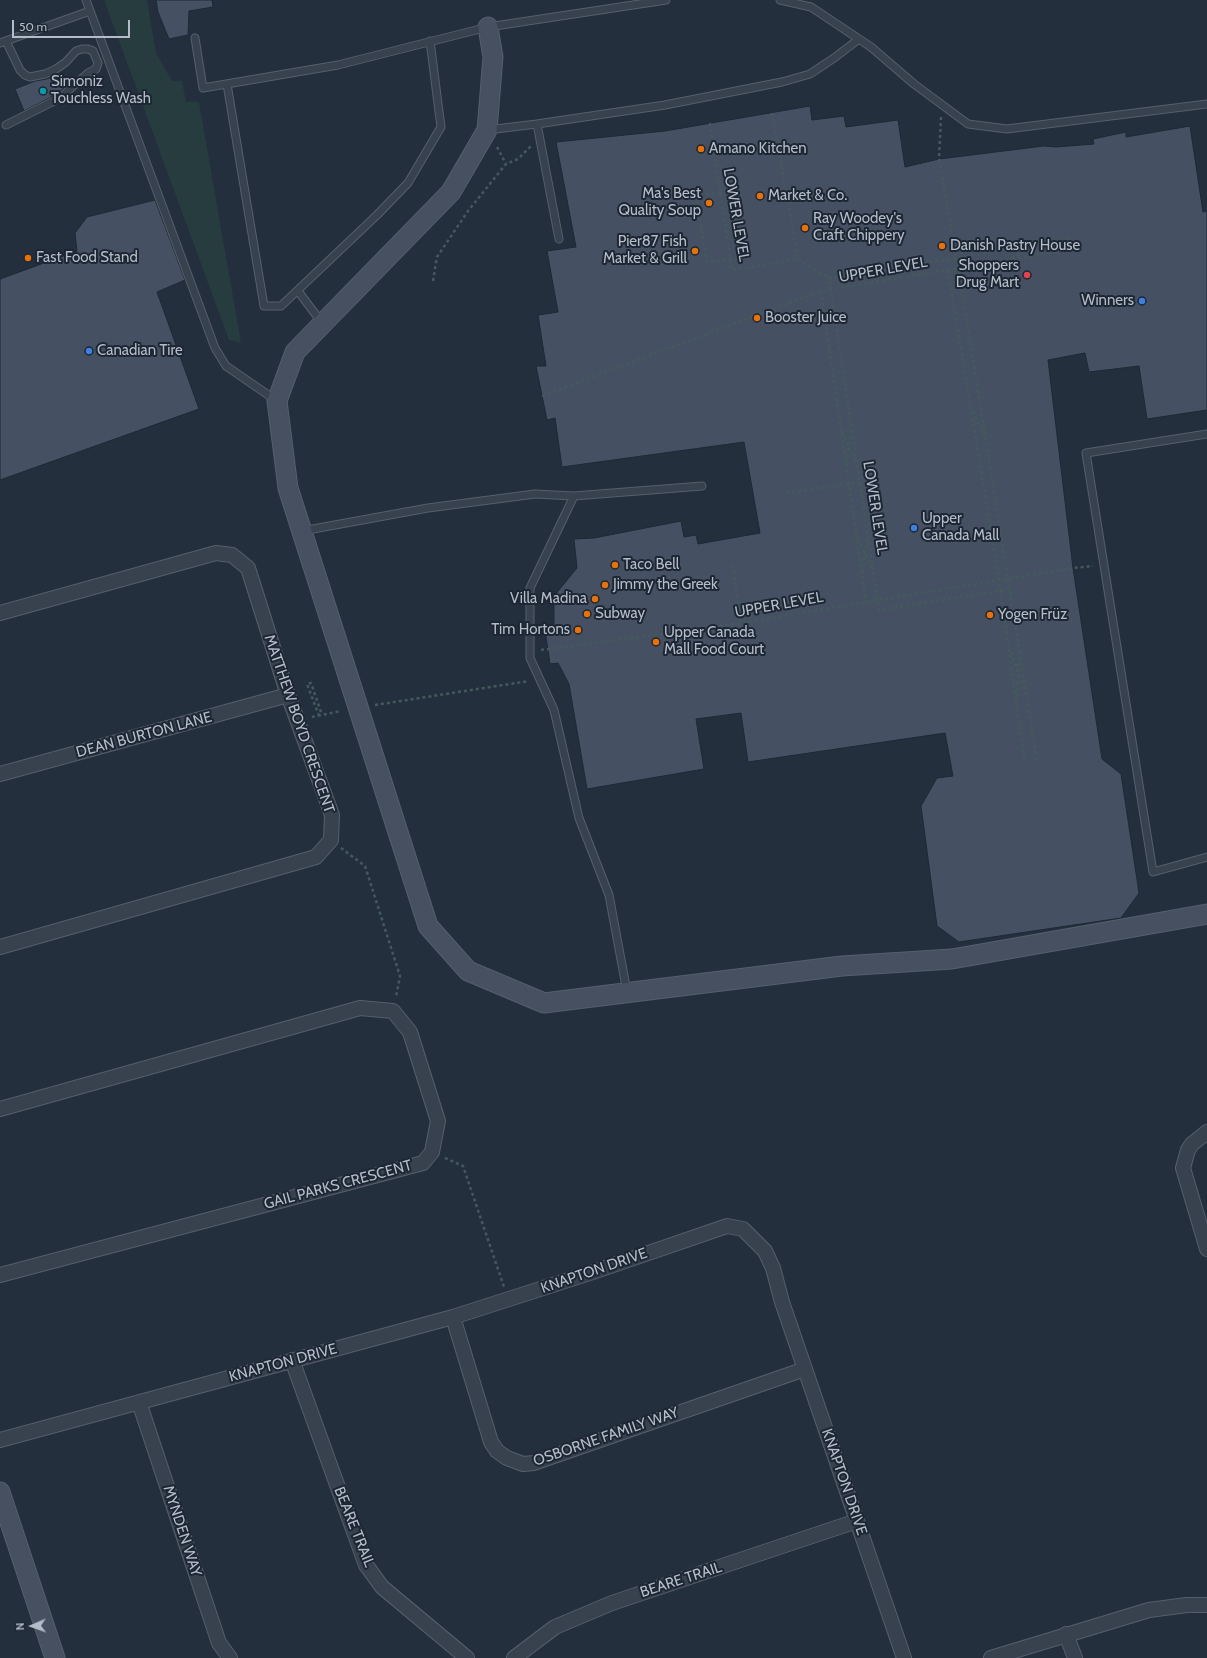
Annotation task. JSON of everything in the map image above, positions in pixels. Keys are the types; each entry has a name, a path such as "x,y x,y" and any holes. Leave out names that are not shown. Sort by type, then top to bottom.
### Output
{"street":[{"path":"488,26 493,57 487,130 451,192 295,352 277,401 288,488 428,926 468,971 544,1003 842,966 952,960 1207,914"},
{"name":"MATTHEW BOYD CRESCENT","path":"0,613 216,553 232,555 248,568 288,696 332,815 331,840"},
{"name":"DEAN BURTON LANE","path":"0,774 288,696"},
{"path":"0,947 316,857 331,840"},
{"path":"0,1109 360,1008 393,1012 410,1032 438,1121 432,1152"},
{"path":"1206,1242 1183,1168 1188,1150 1198,1138 1207,1132"},
{"name":"GAIL PARKS CRESCENT","path":"0,1275 423,1163 432,1152"},
{"name":"KNAPTON DRIVE","path":"0,1440 453,1317 727,1226 743,1230 764,1251 773,1268 782,1302 904,1658"},
{"name":"OSBORNE FAMILY WAY","path":"453,1317 491,1442 497,1451 507,1458 523,1464 534,1463 805,1369"},
{"name":"BEARE TRAIL","path":"292,1360 366,1565 382,1587 467,1658"},
{"name":"MYNDEN WAY","path":"139,1402 219,1643 230,1658"},
{"path":"0,1492 55,1658"},
{"name":"BEARE TRAIL","path":"514,1658 555,1627 612,1603 857,1521"},
{"path":"991,1658 1149,1610 1187,1605 1207,1605"},
{"path":"1066,1634 1075,1658"}],"lane":[{"path":"86,0 215,348 226,366 277,401"},
{"path":"195,38 203,88 338,65 488,26 666,0"},
{"path":"780,0 811,7 871,47 914,84 968,124 1007,129 1207,104"},
{"path":"6,125 60,98 88,73 96,68 98,63 93,51 82,49 76,51 66,62 56,69 45,74 30,77 25,75 20,70 3,42 90,11"},
{"path":"487,130 679,103 782,82 810,74 834,58 858,39"},
{"path":"227,84 264,306 281,306 408,183 440,127 430,41"},
{"path":"537,124 558,239"},
{"path":"298,291 323,324"},
{"path":"1207,434 1086,453 1154,872 1207,857"},
{"path":"302,531 428,508 535,494 574,496 702,486"},
{"path":"574,496 530,588 530,658 554,710 578,818 609,895 628,992"}],"path":[{"path":"941,104 939,160 957,258 1037,763"},
{"path":"772,113 798,259 829,278 1068,239"},
{"name":"LOWER LEVEL","path":"710,124 732,270 798,259"},
{"path":"433,281 438,257 468,211 506,164 518,159 533,144 540,142"},
{"path":"721,193 696,196 707,262 731,259"},
{"path":"1007,260 1041,244"},
{"path":"1005,250 1046,254"},
{"name":"UPPER LEVEL","path":"542,396 821,291 1066,250"},
{"name":"UPPER LEVEL","path":"948,270 999,580 1025,764"},
{"name":"LOWER LEVEL","path":"829,278 879,610 1010,590"},
{"name":"UPPER LEVEL","path":"821,291 866,602"},
{"path":"971,409 986,440"},
{"path":"841,428 857,466"},
{"path":"846,467 851,428"},
{"path":"786,493 860,482"},
{"path":"862,576 868,533"},
{"path":"856,535 874,572"},
{"path":"733,565 741,623"},
{"name":"UPPER LEVEL","path":"530,652 741,623 1073,568 1104,565"},
{"path":"1017,702 1019,645"},
{"path":"1009,647 1027,697"},
{"path":"312,717 358,707 540,679"},
{"path":"311,683 321,715 307,684 311,683"},
{"path":"331,840 365,866 400,976 393,1012"},
{"path":"432,1152 463,1166 508,1299"}],"green space":[{"path":"104,0 147,0 156,53 172,81 182,81 186,102 199,102 241,343 229,340"}],"building":[{"path":"156,0 212,0 213,7 189,11 188,35 169,39 158,12"},
{"name":"Simoniz Touchless Wash","path":"61,72 67,85 57,94 24,111 15,89 35,81 47,79"},
{"name":"Upper Canada Mall","path":"810,106 812,120 844,116 846,127 898,120 905,167 939,159 1044,146 1056,147 1094,144 1093,139 1126,132 1126,137 1190,126 1203,212 1207,211 1207,410 1147,419 1139,366 1089,372 1085,353 1048,360 1073,568 1102,759 1121,774 1139,893 1121,918 959,942 937,926 921,806 937,778 953,776 945,733 748,762 741,713 696,719 704,769 587,789 569,684 558,663 550,664 545,630 554,629 554,596 577,568 574,539 594,538 681,521 684,537 696,535 698,544 760,533 744,442 562,467 555,418 547,420 536,366 546,366 538,315 558,312 547,251 576,247 556,142 665,131"},
{"name":"Canadian Tire","path":"155,200 185,280 157,292 199,409 0,480 0,279 77,251 75,233 87,217"}],"place":[{"name":"Simoniz Touchless Wash","path":"43,91"},
{"name":"Amano Kitchen","path":"701,149"},
{"name":"Market & Co.","path":"760,196"},
{"name":"Ma's Best Quality Soup","path":"709,203"},
{"name":"Ray Woodey's Craft Chippery","path":"805,228"},
{"name":"Danish Pastry House","path":"942,246"},
{"name":"Pier87 Fish Market & Grill","path":"695,251"},
{"name":"Fast Food Stand","path":"28,258"},
{"name":"Shoppers Drug Mart","path":"1027,275"},
{"name":"Winners","path":"1142,301"},
{"name":"Booster Juice","path":"757,318"},
{"name":"Canadian Tire","path":"89,351"},
{"name":"Upper Canada Mall","path":"914,528"},
{"name":"Taco Bell","path":"615,565"},
{"name":"Jimmy the Greek","path":"605,585"},
{"name":"Villa Madina","path":"595,599"},
{"name":"Subway","path":"587,614"},
{"name":"Yogen Früz","path":"990,615"},
{"name":"Tim Hortons","path":"578,630"},
{"name":"Upper Canada Mall Food Court","path":"656,642"}]}
